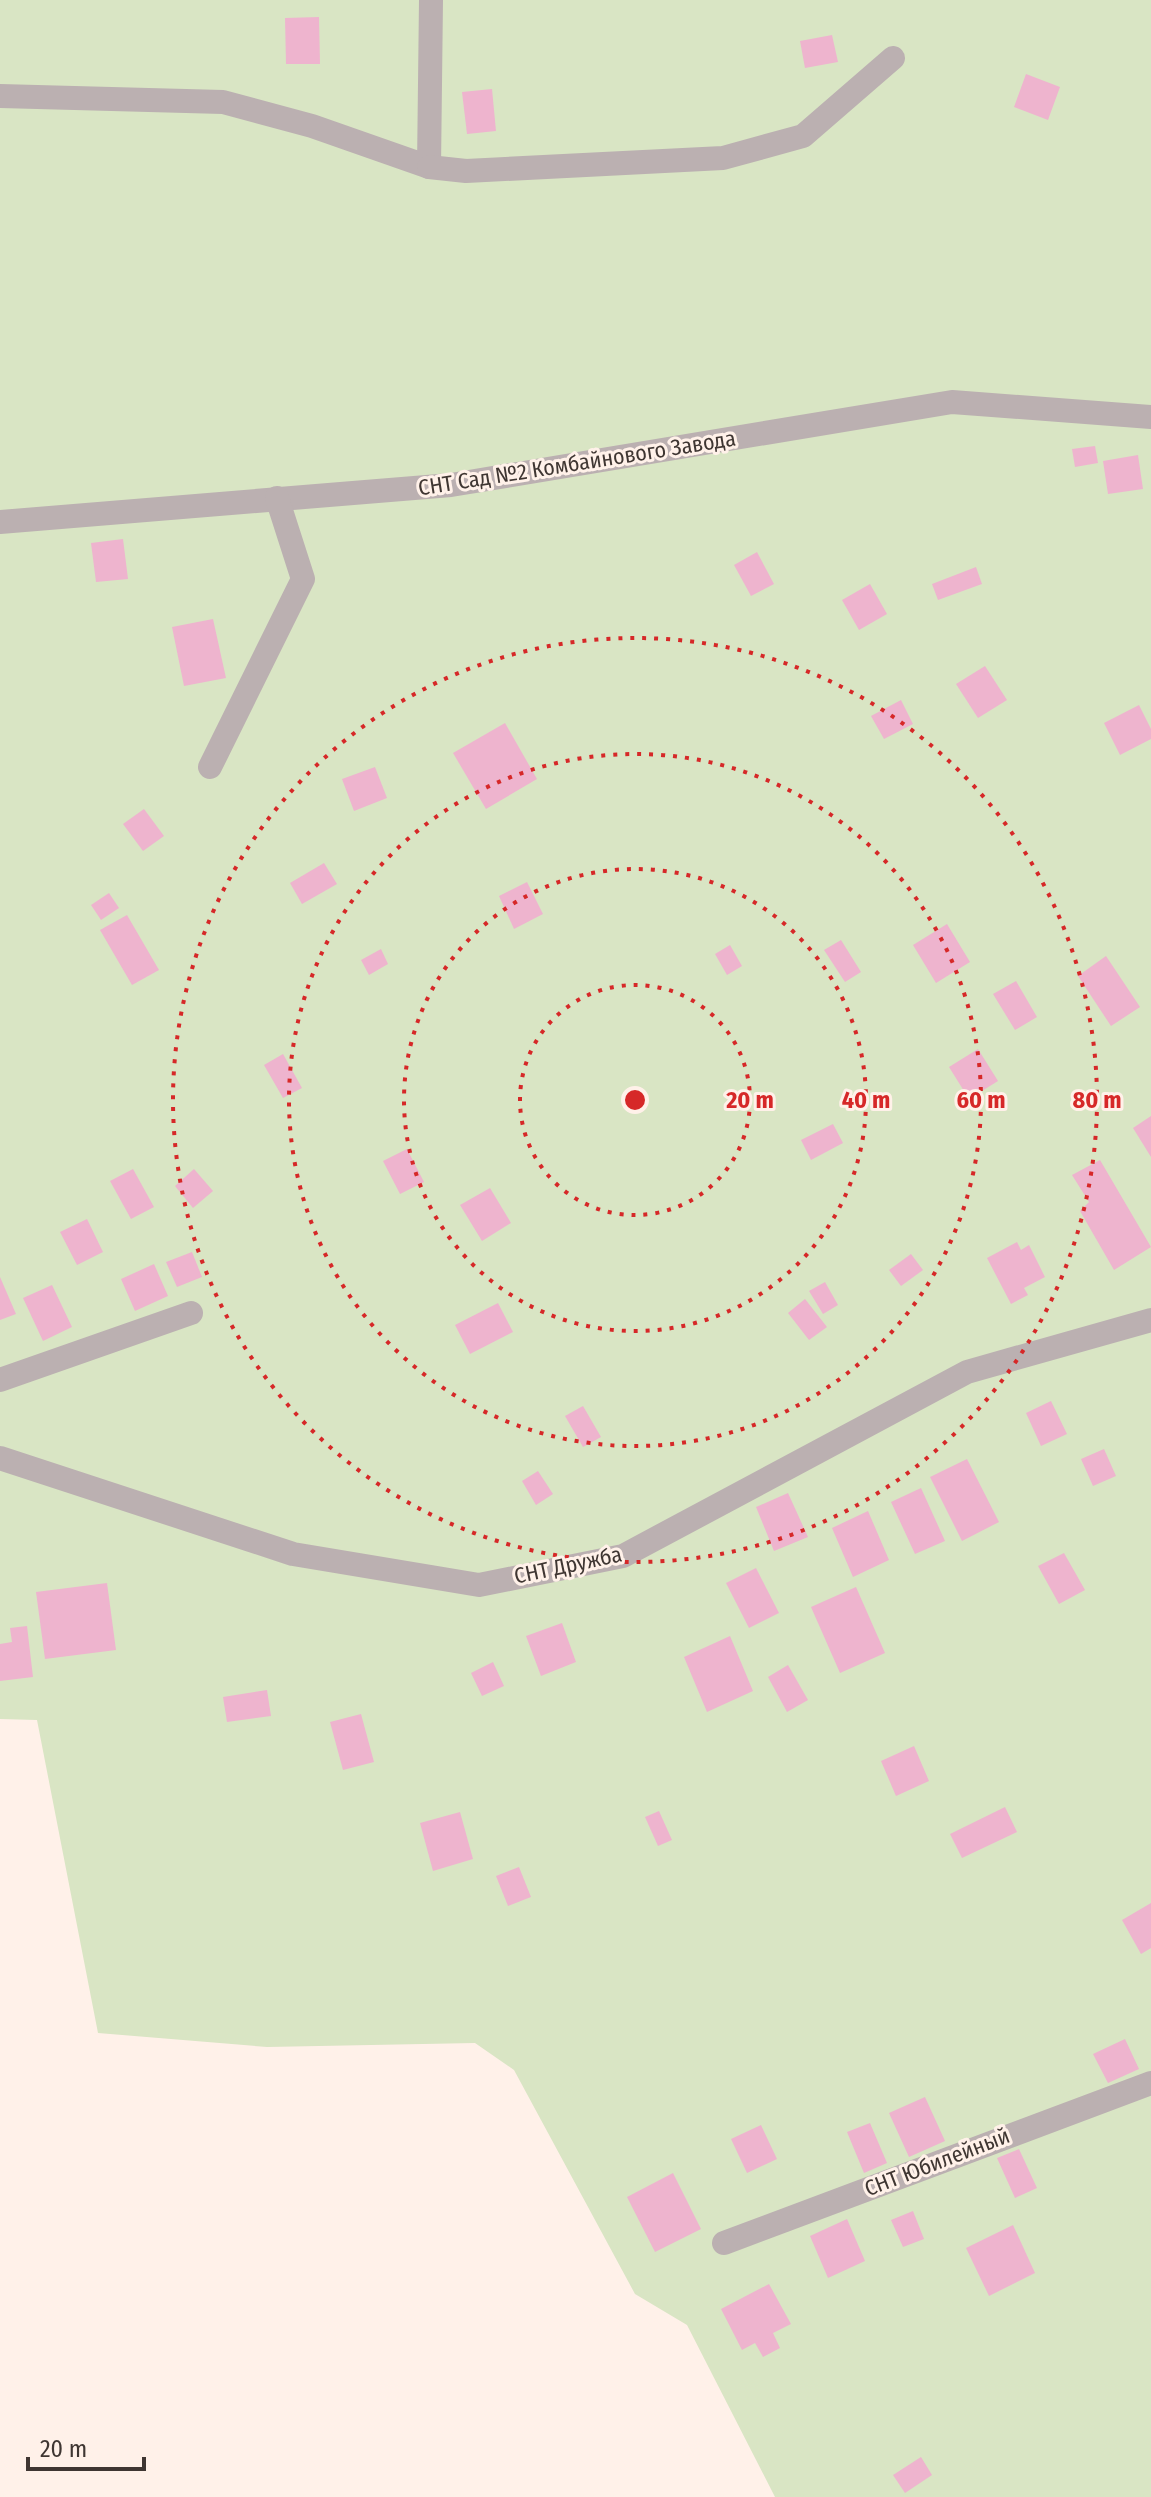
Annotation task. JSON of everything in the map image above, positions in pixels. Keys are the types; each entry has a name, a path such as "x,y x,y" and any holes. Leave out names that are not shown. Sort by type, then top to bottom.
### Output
{"street":[{"path":"429,167 431,0"},
{"path":"0,96 223,102 312,126 429,167 479,171 723,158 803,136 893,58"},
{"name":"СНТ Сад №2 Комбайнового Завода","path":"0,522 451,485 952,402 1151,417"},
{"path":"210,767 303,579 277,498"},
{"path":"0,1380 191,1313"},
{"name":"СНТ Дружба","path":"0,1458 293,1554 479,1585 623,1556 967,1372 1151,1320"},
{"name":"СНТ Юбилейный","path":"724,2243 1151,2083"}],"green space":[{"path":"0,0 1151,0 1151,2497 775,2497 687,2325 635,2294 514,2070 475,2043 267,2047 98,2033 37,1720 0,1719"}],"building":[{"path":"319,17 320,64 286,64 285,18"},
{"path":"832,35 838,62 805,68 800,41"},
{"path":"1026,74 1060,87 1048,120 1014,107"},
{"path":"492,89 496,131 467,134 462,92"},
{"path":"1095,446 1098,463 1075,467 1072,449"},
{"path":"1138,455 1143,489 1108,494 1103,461"},
{"path":"123,539 128,579 96,582 91,543"},
{"path":"757,552 774,584 751,596 734,565"},
{"path":"976,567 982,584 938,600 932,584"},
{"path":"870,584 887,614 859,630 842,600"},
{"path":"213,619 226,678 184,686 172,627"},
{"path":"985,666 1007,700 978,718 956,684"},
{"path":"901,700 913,724 884,739 871,716"},
{"path":"1139,705 1151,729 1151,739 1120,755 1104,723"},
{"path":"505,723 537,779 486,809 453,753"},
{"path":"375,767 387,798 354,811 342,779"},
{"path":"144,809 164,836 143,851 123,824"},
{"path":"324,863 337,884 302,904 290,883"},
{"path":"527,882 543,914 514,929 499,896"},
{"path":"109,893 119,908 101,920 91,905"},
{"path":"127,915 159,970 132,985 100,930"},
{"path":"947,924 970,962 936,983 913,945"},
{"path":"841,940 861,972 845,982 824,950"},
{"path":"730,945 742,966 727,975 715,954"},
{"path":"381,949 388,964 369,975 361,960"},
{"path":"1106,956 1140,1007 1111,1026 1078,976"},
{"path":"1016,981 1037,1017 1015,1030 993,994"},
{"path":"978,1049 998,1081 969,1099 949,1067"},
{"path":"283,1054 302,1088 283,1098 264,1065"},
{"path":"1151,1116 1151,1157 1133,1128"},
{"path":"833,1124 843,1143 811,1160 801,1140"},
{"path":"407,1149 424,1182 400,1194 383,1161"},
{"path":"1100,1160 1151,1247 1114,1270 1080,1211 1089,1202 1072,1175"},
{"path":"133,1169 154,1207 131,1219 110,1181"},
{"path":"194,1169 213,1191 193,1208 175,1186"},
{"path":"490,1188 511,1223 482,1241 460,1205"},
{"path":"87,1219 103,1252 77,1265 60,1232"},
{"path":"1017,1242 1021,1250 1029,1245 1045,1277 1024,1288 1028,1295 1011,1304 987,1258"},
{"path":"192,1252 202,1277 177,1287 166,1262"},
{"path":"911,1254 923,1270 901,1286 889,1270"},
{"path":"154,1264 168,1296 135,1311 121,1279"},
{"path":"0,1277 16,1314 0,1320"},
{"path":"825,1282 838,1305 823,1314 809,1291"},
{"path":"52,1285 72,1327 43,1341 23,1298"},
{"path":"805,1299 827,1327 809,1340 788,1313"},
{"path":"498,1303 513,1332 470,1354 455,1325"},
{"path":"1051,1401 1067,1434 1041,1446 1026,1413"},
{"path":"583,1406 601,1437 583,1447 565,1416"},
{"path":"1104,1449 1116,1476 1093,1486 1081,1459"},
{"path":"967,1459 999,1522 962,1541 930,1477"},
{"path":"538,1471 553,1494 536,1505 522,1481"},
{"path":"921,1488 945,1541 915,1554 891,1502"},
{"path":"788,1493 808,1537 774,1551 756,1507"},
{"path":"868,1511 889,1560 853,1577 832,1528"},
{"path":"1064,1553 1085,1590 1059,1604 1038,1566"},
{"path":"756,1568 779,1613 749,1628 726,1583"},
{"path":"107,1583 116,1650 45,1659 36,1592"},
{"path":"856,1587 885,1653 840,1673 811,1607"},
{"path":"562,1623 576,1662 541,1676 526,1636"},
{"path":"27,1626 33,1677 0,1681 0,1644 12,1642 10,1628"},
{"path":"730,1636 753,1691 707,1712 684,1657"},
{"path":"493,1662 504,1686 482,1696 471,1673"},
{"path":"788,1665 808,1700 787,1712 768,1677"},
{"path":"267,1690 271,1716 227,1722 223,1697"},
{"path":"361,1714 374,1762 343,1770 330,1722"},
{"path":"914,1746 929,1781 896,1796 881,1761"},
{"path":"1005,1807 1017,1832 962,1858 950,1834"},
{"path":"659,1811 672,1840 658,1846 645,1817"},
{"path":"460,1812 473,1859 433,1871 420,1823"},
{"path":"519,1867 531,1897 508,1906 496,1876"},
{"path":"1151,1903 1151,1948 1141,1954 1122,1920"},
{"path":"1125,2039 1139,2069 1108,2083 1093,2054"},
{"path":"925,2097 945,2141 909,2157 889,2113"},
{"path":"870,2123 887,2163 864,2173 847,2132"},
{"path":"761,2125 777,2159 747,2173 731,2139"},
{"path":"1019,2149 1037,2188 1015,2198 997,2158"},
{"path":"673,2173 701,2229 655,2252 627,2197"},
{"path":"913,2211 924,2239 903,2247 891,2220"},
{"path":"847,2219 865,2261 828,2278 810,2236"},
{"path":"1013,2225 1035,2273 989,2296 966,2248"},
{"path":"769,2284 791,2324 773,2333 780,2348 763,2357 755,2343 742,2350 721,2309"},
{"path":"921,2457 932,2475 905,2493 893,2475"}]}
